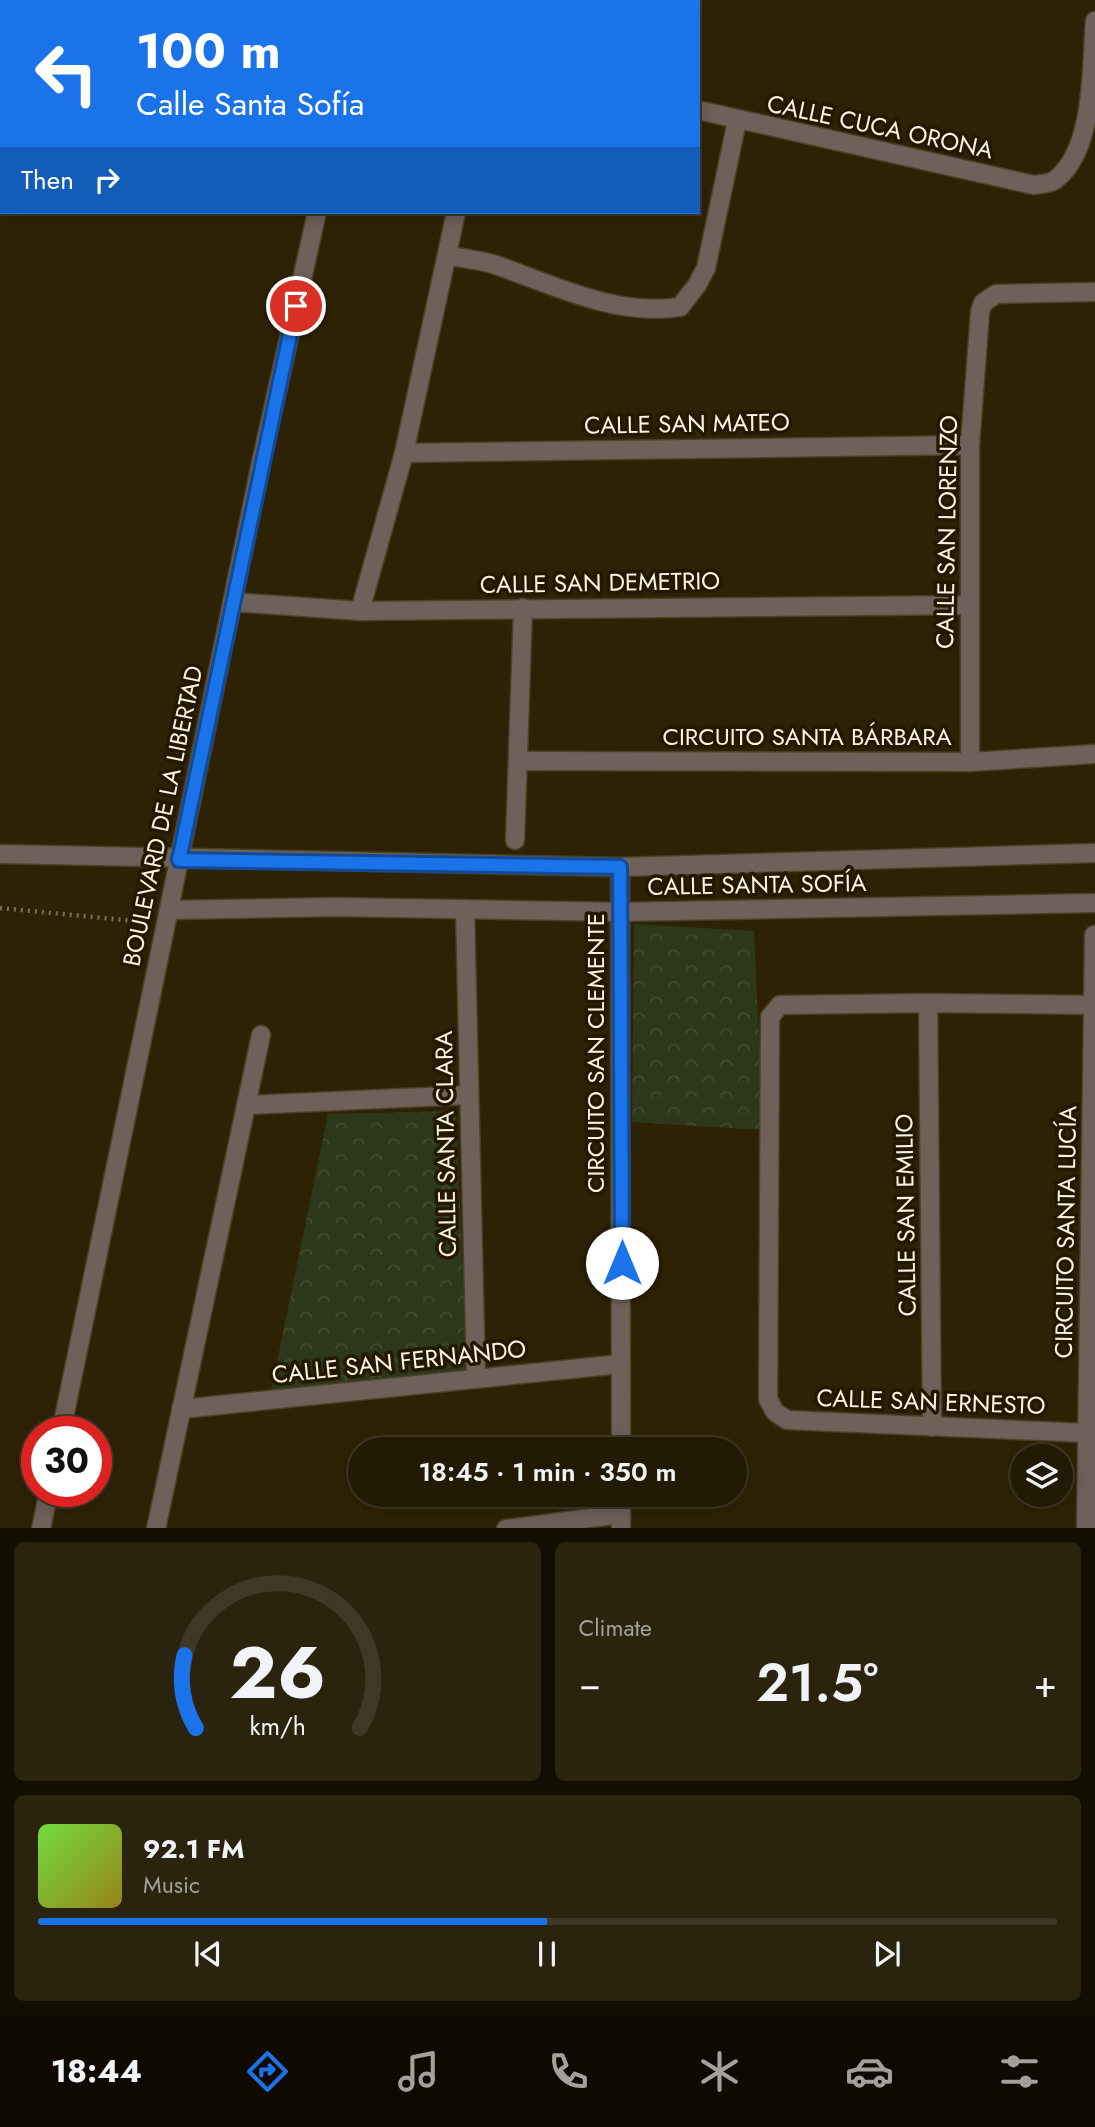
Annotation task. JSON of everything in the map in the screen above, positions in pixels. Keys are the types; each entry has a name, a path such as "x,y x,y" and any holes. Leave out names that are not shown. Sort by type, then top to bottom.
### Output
{"street":[{"path":"1091,132 1095,21"},
{"name":"CALLE CUCA ORONA","path":"700,111 737,121 1034,185 1053,182 1068,168 1091,132"},
{"path":"447,256 494,264 541,284 582,296 657,311 680,307 706,268 737,121"},
{"name":"BOULEVARD DE LA LIBERTAD","path":"64,1416 232,602 317,214"},
{"path":"360,611 404,453 456,214"},
{"name":"CALLE SAN LORENZO","path":"970,762 970,445 980,312 983,303 996,294 1095,292"},
{"name":"CALLE SAN MATEO","path":"404,453 970,445"},
{"name":"CALLE SAN DEMETRIO","path":"232,602 360,611 969,605"},
{"path":"515,840 523,608"},
{"name":"CIRCUITO SANTA BÁRBARA","path":"518,761 970,762 1095,754"},
{"name":"CALLE SANTA SOFÍA","path":"0,855 620,867 1095,853"},
{"name":"CIRCUITO SAN CLEMENTE","path":"620,867 621,1437"},
{"name":"CALLE SANTA SOFÍA","path":"167,917 335,907 620,912 1095,903"},
{"name":"CALLE SANTA CLARA","path":"465,909 476,1378"},
{"name":"CIRCUITO SANTA LUCÍA","path":"1086,1528 1094,935"},
{"path":"928,1003 1093,1005"},
{"name":"CALLE SAN ERNESTO","path":"928,1003 780,1005 770,1017 768,1399 775,1412 787,1420 1087,1433"},
{"name":"CALLE SAN EMILIO","path":"928,1003 932,1427"},
{"path":"156,1528 261,1035"},
{"path":"246,1105 469,1095"},
{"name":"CALLE SAN FERNANDO","path":"181,1409 621,1364"},
{"path":"41,1528 46,1507"},
{"path":"506,1528 621,1521"}],"path":[{"path":"0,908 167,917"}],"green space":[{"path":"634,924 754,931 763,1130 632,1122"},
{"path":"456,1111 467,1372 271,1391 328,1114"}],"route":[{"path":"296,306 179,860 620,867 622,1263"}]}
